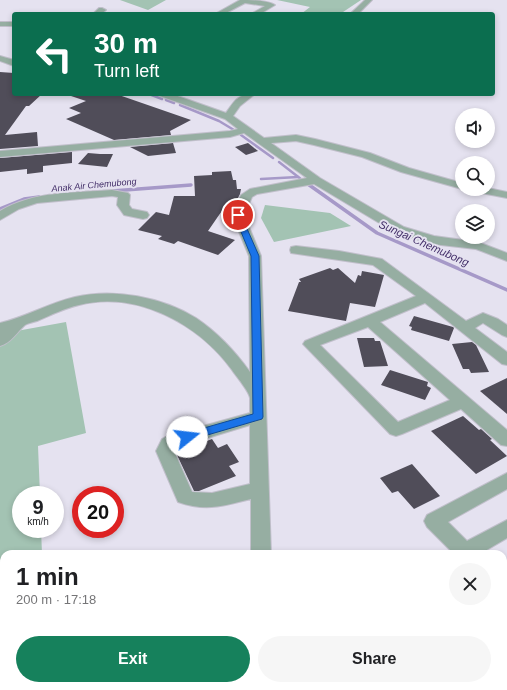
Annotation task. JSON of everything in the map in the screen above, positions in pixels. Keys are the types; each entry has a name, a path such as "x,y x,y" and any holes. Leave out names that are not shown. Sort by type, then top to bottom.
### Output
{"street":[{"path":"223,12 246,0 272,5 259,12"},
{"path":"356,12 368,0"},
{"path":"0,24 12,24"},
{"path":"0,58 12,61"},
{"path":"169,96 228,117 262,141 310,181 400,230 432,240 478,246 507,257"},
{"path":"228,117 237,104 247,96"},
{"path":"0,154 230,134 246,130"},
{"path":"262,141 296,138 315,142 366,155 405,170 455,184"},
{"path":"261,550 255,256 238,215 247,195 254,190 310,181"},
{"path":"0,216 15,207 35,200 112,193 124,196 122,205 128,212 143,215"},
{"path":"495,193 507,195"},
{"path":"296,250 339,255 377,262 426,297 507,360"},
{"path":"426,297 370,321 310,344 396,430 461,402"},
{"path":"0,328 21,322 59,306 87,299 120,298 142,303 169,312 190,322 222,348 258,396"},
{"path":"464,327 483,318 493,322 507,332"},
{"path":"370,321 461,402 507,440"},
{"path":"0,340 21,322"},
{"path":"258,417 173,441 168,444 165,452 185,497 195,501 206,502 260,489"},
{"path":"463,550 434,521 507,480"},
{"path":"471,550 507,528"}],"green space":[{"path":"120,0 166,0 148,10"},
{"path":"277,0 361,0 343,12 304,12 310,7"},
{"path":"265,205 330,213 351,226 274,242 261,218"},
{"path":"66,322 86,433 38,446 40,486 12,486 12,538 41,538 42,550 0,550 0,334"}],"building":[{"path":"0,72 12,73 12,96 40,96 29,106 26,106 5,135 37,132 38,146 0,149"},
{"path":"71,96 122,96 191,120 170,131 171,135 114,140 66,119 81,113 69,108 86,101"},
{"path":"173,143 176,153 148,156 130,147"},
{"path":"248,143 258,151 246,155 235,147"},
{"path":"72,152 72,163 43,166 43,172 27,174 27,169 0,172 0,158"},
{"path":"88,153 113,154 107,167 78,164"},
{"path":"231,171 233,180 236,180 237,189 241,189 240,194 236,202 228,202 208,231 235,240 218,255 178,241 174,244 158,239 162,236 138,230 156,212 169,215 174,196 195,196 194,176 212,175 212,172"},
{"path":"330,268 333,270 338,268 355,283 358,275 361,276 362,271 384,275 375,307 350,303 346,321 288,311 299,282 301,282 299,279"},
{"path":"414,316 453,327 454,328 449,341 411,330 412,327 409,326"},
{"path":"357,338 374,338 375,341 380,341 388,366 364,367"},
{"path":"472,342 476,345 489,372 471,373 469,369 463,369 452,344"},
{"path":"390,370 428,382 427,386 431,388 425,400 381,385"},
{"path":"507,378 507,414 480,391"},
{"path":"463,416 492,439 490,440 507,456 476,474 431,431"},
{"path":"212,439 218,448 227,444 239,462 229,466 236,476 199,491 194,491 176,453"},
{"path":"412,464 440,496 414,509 398,491 392,493 380,478"}],"waterway":[{"name":"Sungai Chemubong","path":"154,96 162,99"},
{"name":"Sungai Chemubong","path":"166,100 174,103"},
{"name":"Sungai Chemubong","path":"180,105 219,121 234,130"},
{"name":"Sungai Chemubong","path":"241,135 273,158"},
{"name":"Sungai Chemubong","path":"279,162 306,183"},
{"name":"Anak Air Chemubong","path":"261,179 298,177"},
{"name":"Sungai Chemubong","path":"305,182 377,233 507,290"},
{"name":"Anak Air Chemubong","path":"112,191 191,185"},
{"name":"Anak Air Chemubong","path":"0,209 24,199 39,197"}],"route":[{"path":"187,437 258,417 255,256 238,215"}]}
